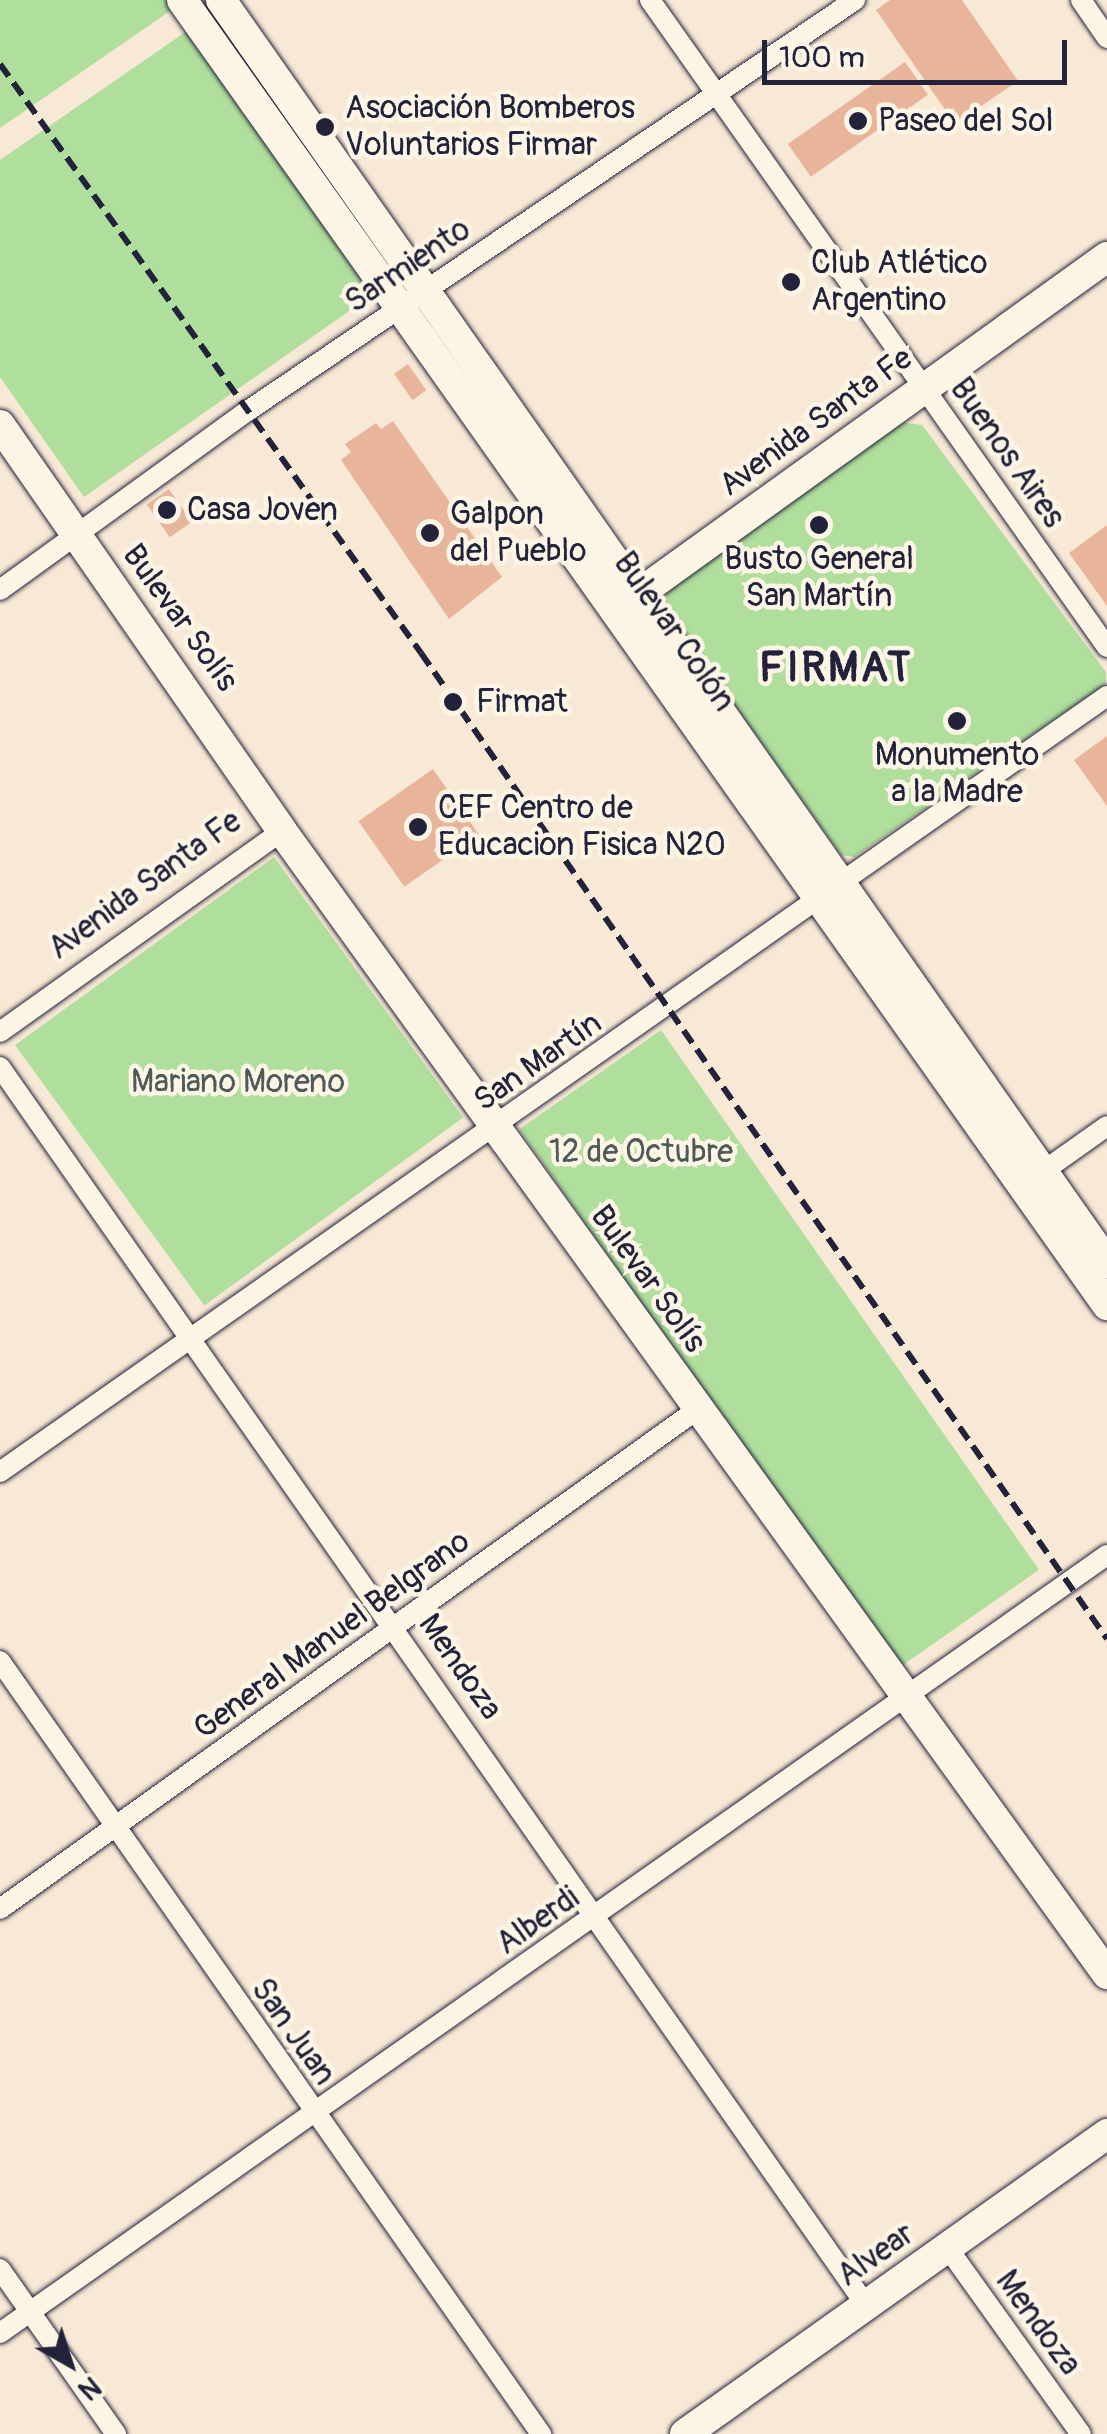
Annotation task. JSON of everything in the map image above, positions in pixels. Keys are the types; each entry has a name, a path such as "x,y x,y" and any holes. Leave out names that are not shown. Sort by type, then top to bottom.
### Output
{"street":[{"name":"Bulevar Colón","path":"182,0 401,307 628,602 1032,1179 1107,1304"},
{"name":"Buenos Aires","path":"650,0 1107,646"},
{"name":"Sarmiento","path":"0,590 401,307 855,0"},
{"path":"1080,0 1107,38"},
{"name":"Bulevar Colón","path":"229,3 429,288 628,602"},
{"path":"201,26 229,3"},
{"name":"Avenida Santa Fe","path":"628,602 1107,257"},
{"name":"Bulevar Solís","path":"0,425 282,831 1107,1974"},
{"name":"San Martín","path":"0,1472 194,1342 1107,696"},
{"name":"Avenida Santa Fe","path":"0,1032 282,831"},
{"name":"Mendoza","path":"0,1066 598,1916 866,2305"},
{"path":"1032,1179 1107,1126"},
{"name":"Bulevar Colón","path":"1032,1179 1107,1263"},
{"name":"General Manuel Belgrano","path":"0,1909 698,1408"},
{"name":"Alberdi","path":"0,2333 598,1916 1107,1554"},
{"name":"San Juan","path":"0,1661 540,2434"},
{"name":"Alvear","path":"685,2434 1107,2134"},
{"name":"Mendoza","path":"947,2248 1080,2434"},
{"path":"0,2270 116,2434"}],"green space":[{"path":"0,0 167,0 173,9 0,128"},
{"path":"187,31 372,295 84,497 0,377 0,160"},
{"path":"899,422 922,425 1106,672 1106,684 854,857 841,855 665,607 666,585"},
{"name":"Mariano Moreno","path":"274,857 463,1118 204,1306 15,1045"},
{"name":"12 de Octubre","path":"661,1030 1039,1570 897,1669 519,1129"}],"building":[{"path":"890,0 962,0 1018,81 955,124 876,10"},
{"name":"Paseo del Sol","path":"905,62 928,95 811,177 788,144"},
{"path":"408,364 426,390 412,400 394,374"},
{"name":"Galpon del Pueblo","path":"393,421 502,577 449,619 341,460 351,452 345,444 376,423 381,429"},
{"name":"Casa Joven","path":"169,489 192,522 170,537 147,504"},
{"path":"1107,525 1107,606 1069,553"},
{"path":"1107,736 1107,806 1074,760"},
{"name":"CEF Centro de Educacion Fisica N20","path":"433,769 479,835 404,887 358,821"}],"railway":[{"path":"0,64 421,653 1107,1639"}],"place":[{"name":"Paseo del Sol","path":"858,121"},
{"name":"Asociación Bomberos Voluntarios Firmar","path":"325,127"},
{"name":"Club Atlético Argentino","path":"791,282"},
{"name":"Casa Joven","path":"167,510"},
{"name":"Busto General San Martín","path":"819,525"},
{"name":"Galpon del Pueblo","path":"430,533"},
{"name":"Firmat","path":"453,702"},
{"name":"Monumento a la Madre","path":"957,721"},
{"name":"CEF Centro de Educacion Fisica N20","path":"418,827"}],"district":[{"name":"FIRMAT","path":"836,668"}]}
